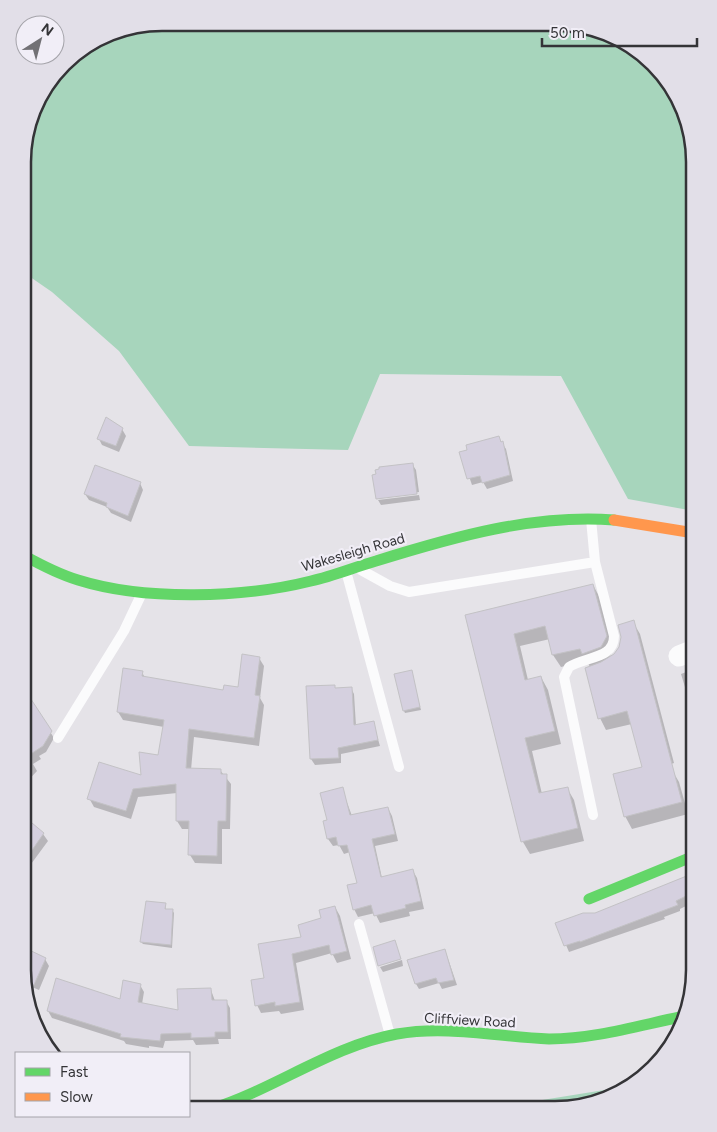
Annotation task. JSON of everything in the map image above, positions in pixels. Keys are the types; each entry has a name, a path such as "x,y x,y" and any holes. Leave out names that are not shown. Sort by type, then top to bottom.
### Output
{"main road":[{"name":"Wakesleigh Road","path":"31,559 70,577 115,588 143,592 212,595 302,583 468,534 546,520 591,518 652,524 686,531"},
{"path":"589,899 685,860"},
{"name":"Cliffview Road","path":"239,1101 321,1062 390,1036 435,1031 504,1037 572,1038 677,1018"}],"lane":[{"path":"591,518 595,562 614,636 614,645 609,652 569,667 564,677 593,815"},
{"path":"351,569 409,592 595,562"},
{"path":"351,569 399,767"},
{"path":"58,738 124,630 143,592"},
{"path":"359,924 390,1036"}],"green space":[{"path":"162,31 572,32 605,41 635,58 659,82 676,112 685,145 686,162 686,509 628,499 561,376 380,374 348,450 189,446 119,351 52,292 31,278 31,162 32,145 38,120 58,82 89,53 112,41 145,32"},
{"path":"608,1089 572,1100 536,1101"}],"building":[{"path":"106,417 123,428 116,446 97,439"},
{"path":"499,436 501,442 503,441 510,475 482,483 480,476 467,479 459,452 467,450 466,445"},
{"path":"413,463 417,494 376,499 372,475 376,474 375,470 379,469 379,467"},
{"path":"95,465 141,482 128,516 106,507 107,503 84,494"},
{"path":"593,584 607,636 601,647 582,654 580,649 552,655 545,626 514,634 525,680 541,676 555,731 525,738 539,793 568,787 578,828 521,842 465,615"},
{"path":"634,620 682,802 624,817 613,774 642,767 627,711 598,719 585,668 601,662 614,654 619,647 621,637 618,625"},
{"path":"242,654 260,657 255,695 260,696 254,738 189,729 186,768 221,769 221,774 227,774 226,821 218,821 217,856 188,855 189,821 176,821 176,784 133,789 126,811 87,799 99,762 141,775 139,752 158,755 164,720 117,712 123,668 143,671 142,676 223,690 224,685 238,687"},
{"path":"412,670 420,707 403,711 394,674"},
{"path":"335,685 335,688 352,687 354,725 374,721 378,740 338,748 339,758 310,759 306,686"},
{"path":"31,699 52,731 43,746 31,754"},
{"path":"343,787 350,815 388,807 395,834 372,839 381,877 413,869 421,901 405,905 406,908 374,916 371,905 353,910 347,885 357,883 347,845 338,846 336,837 327,839 323,821 327,820 320,793"},
{"path":"32,823 44,833 31,852"},
{"path":"685,877 685,896 676,901 678,905 580,942 564,946 555,923 583,913 595,913"},
{"path":"146,901 166,903 165,909 173,909 171,945 140,942"},
{"path":"335,906 347,951 331,955 329,945 292,954 300,1002 275,1006 275,1002 255,1006 251,980 264,978 258,944 301,937 298,925 321,918 319,910"},
{"path":"395,940 401,959 378,966 373,947"},
{"path":"445,949 454,980 438,983 436,978 415,984 407,960"},
{"path":"31,951 46,958 33,987"},
{"path":"56,978 120,999 123,980 141,984 138,1002 178,1010 177,989 211,988 212,1000 227,1000 228,1032 215,1032 215,1037 191,1038 191,1033 161,1034 160,1041 120,1037 121,1034 47,1011"}],"traffic: fast":[{"path":"31,559 64,575 104,587 163,594 225,594 284,587 311,581 434,544 493,529 553,520 614,520"},
{"path":"589,899 685,860"},
{"path":"235,1101 349,1048 397,1034 454,1031 549,1039 582,1037 677,1018"}],"traffic: slow":[{"path":"614,520 686,532"}]}
